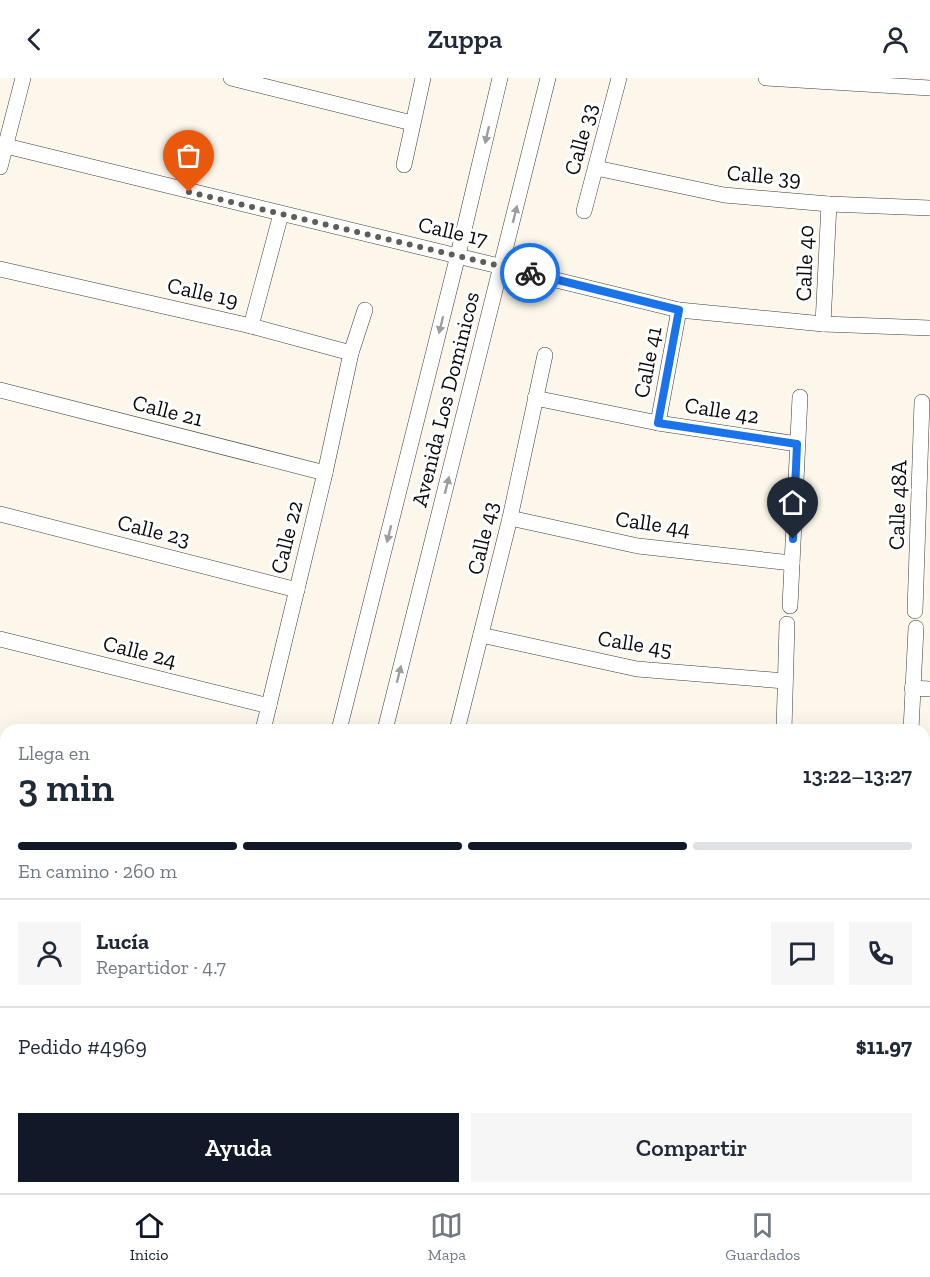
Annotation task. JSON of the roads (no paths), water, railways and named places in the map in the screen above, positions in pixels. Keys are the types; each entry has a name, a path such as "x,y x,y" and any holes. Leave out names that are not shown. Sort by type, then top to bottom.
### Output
{"street":[{"path":"0,167 23,78"},
{"path":"231,78 412,123"},
{"path":"404,165 423,78"},
{"name":"Avenida Los Dominicos","path":"341,724 500,78"},
{"name":"Avenida Los Dominicos","path":"387,724 548,78"},
{"name":"Calle 33","path":"584,211 619,78"},
{"path":"766,78 930,88"},
{"name":"Calle 17","path":"6,146 679,310 824,324 930,328"},
{"name":"Calle 39","path":"596,168 724,195 829,204 930,208"},
{"name":"Calle 40","path":"824,324 829,204"},
{"path":"251,326 281,214"},
{"name":"Calle 19","path":"0,269 251,326 351,353"},
{"path":"351,353 364,310"},
{"name":"Calle 41","path":"658,423 679,310"},
{"name":"Calle 22","path":"264,724 325,473 351,353"},
{"name":"Calle 43","path":"459,724 510,518 545,355"},
{"name":"Calle 21","path":"0,390 325,473"},
{"path":"790,606 800,397"},
{"name":"Calle 42","path":"535,398 658,423 797,444"},
{"name":"Calle 48A","path":"915,611 923,568 926,448 922,402"},
{"name":"Calle 23","path":"0,514 297,590"},
{"name":"Calle 44","path":"510,518 638,546 792,562"},
{"path":"784,724 788,624"},
{"path":"911,724 916,628"},
{"name":"Calle 45","path":"481,635 637,669 785,681"},
{"name":"Calle 24","path":"0,639 268,706"},
{"path":"912,688 930,689"}]}
